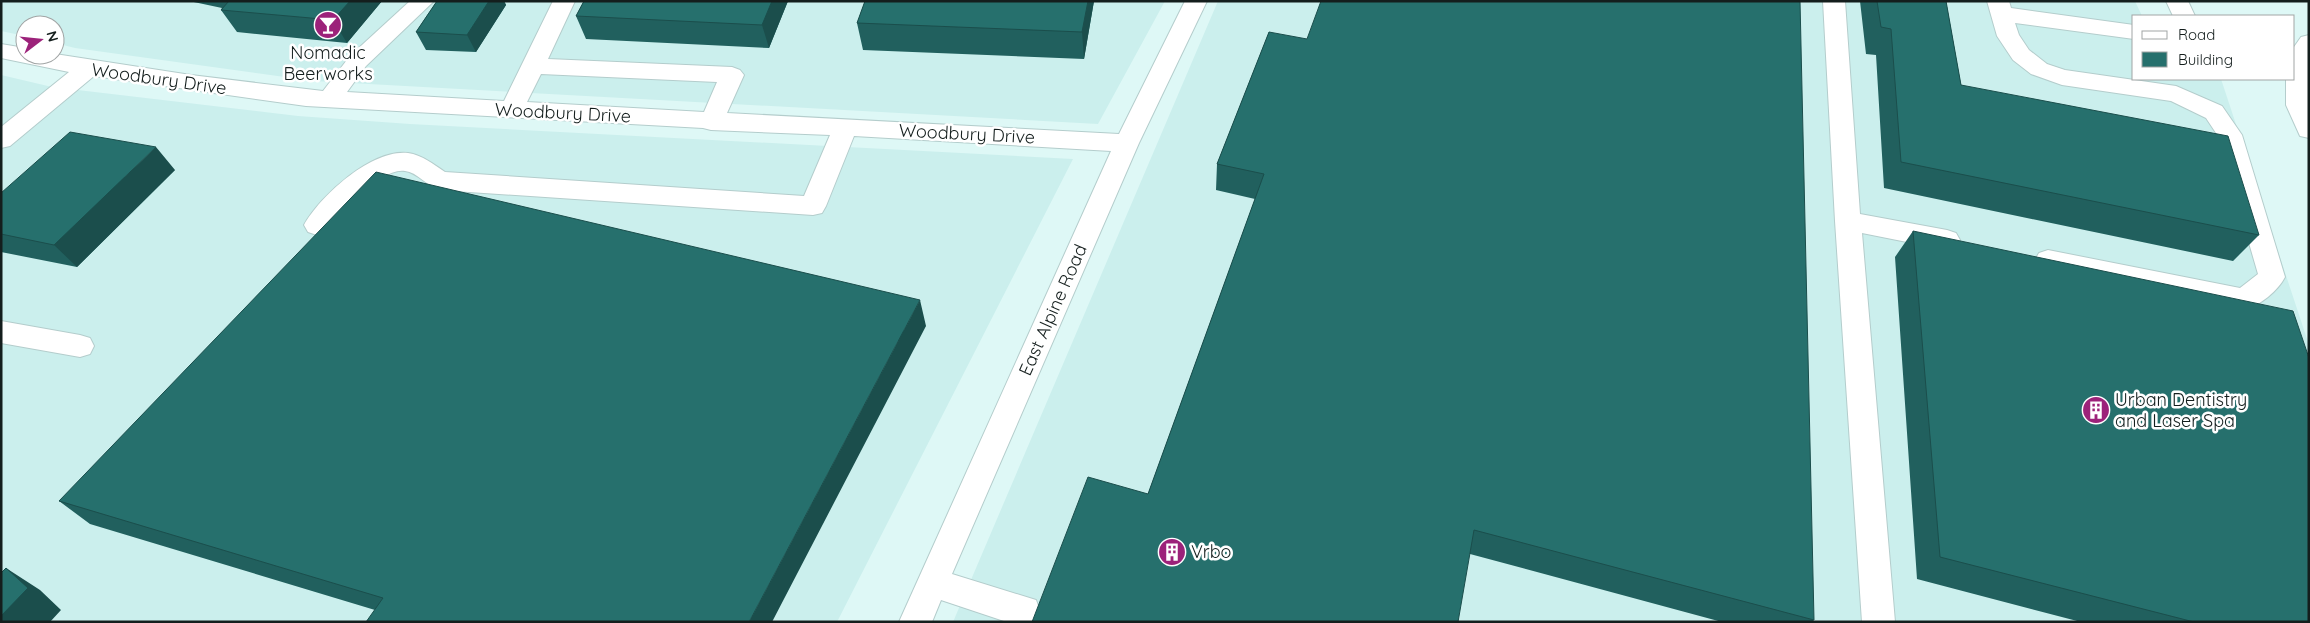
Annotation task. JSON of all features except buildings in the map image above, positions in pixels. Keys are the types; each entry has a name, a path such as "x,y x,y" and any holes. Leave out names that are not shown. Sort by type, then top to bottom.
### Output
{"street":[{"path":"330,99 358,61 423,1"},
{"path":"512,109 564,1"},
{"name":"East Alpine Road","path":"915,622 1127,143 1196,1"},
{"path":"1834,1 1848,221 1879,622"},
{"path":"2178,1 2184,15"},
{"path":"2021,255 2246,299 2272,277 2230,135 2214,112 2176,94 2062,77 2039,69 2021,55 2008,36 2000,8 2132,32"},
{"path":"2309,42 2297,60 2298,105 2309,130"},
{"name":"Woodbury Drive","path":"1,50 88,69 183,83 330,99 711,122 1127,143"},
{"path":"532,66 732,75 711,122"},
{"path":"1,140 88,69"},
{"path":"317,225 363,178 397,160 411,162 439,180 813,206 846,128"},
{"path":"1848,221 1973,245"},
{"path":"1,332 80,346"},
{"path":"932,583 1024,611 1022,622"}],"shaded area":[{"path":"1,1 1165,1 1098,124 314,81 65,46 65,15 15,15 15,34 1,31"},
{"path":"1218,1 2135,1 2142,15 2132,15 2132,80 2221,80 2309,345 2309,622 953,622"},
{"path":"1,75 52,87 298,116 410,124 1073,159 837,622 1,622"}],"place":[{"name":"Nomadic Beerworks","path":"328,25"},
{"name":"Urban Dentistry and Laser Spa","path":"2096,410"},
{"name":"Vrbo","path":"1172,552"}]}
